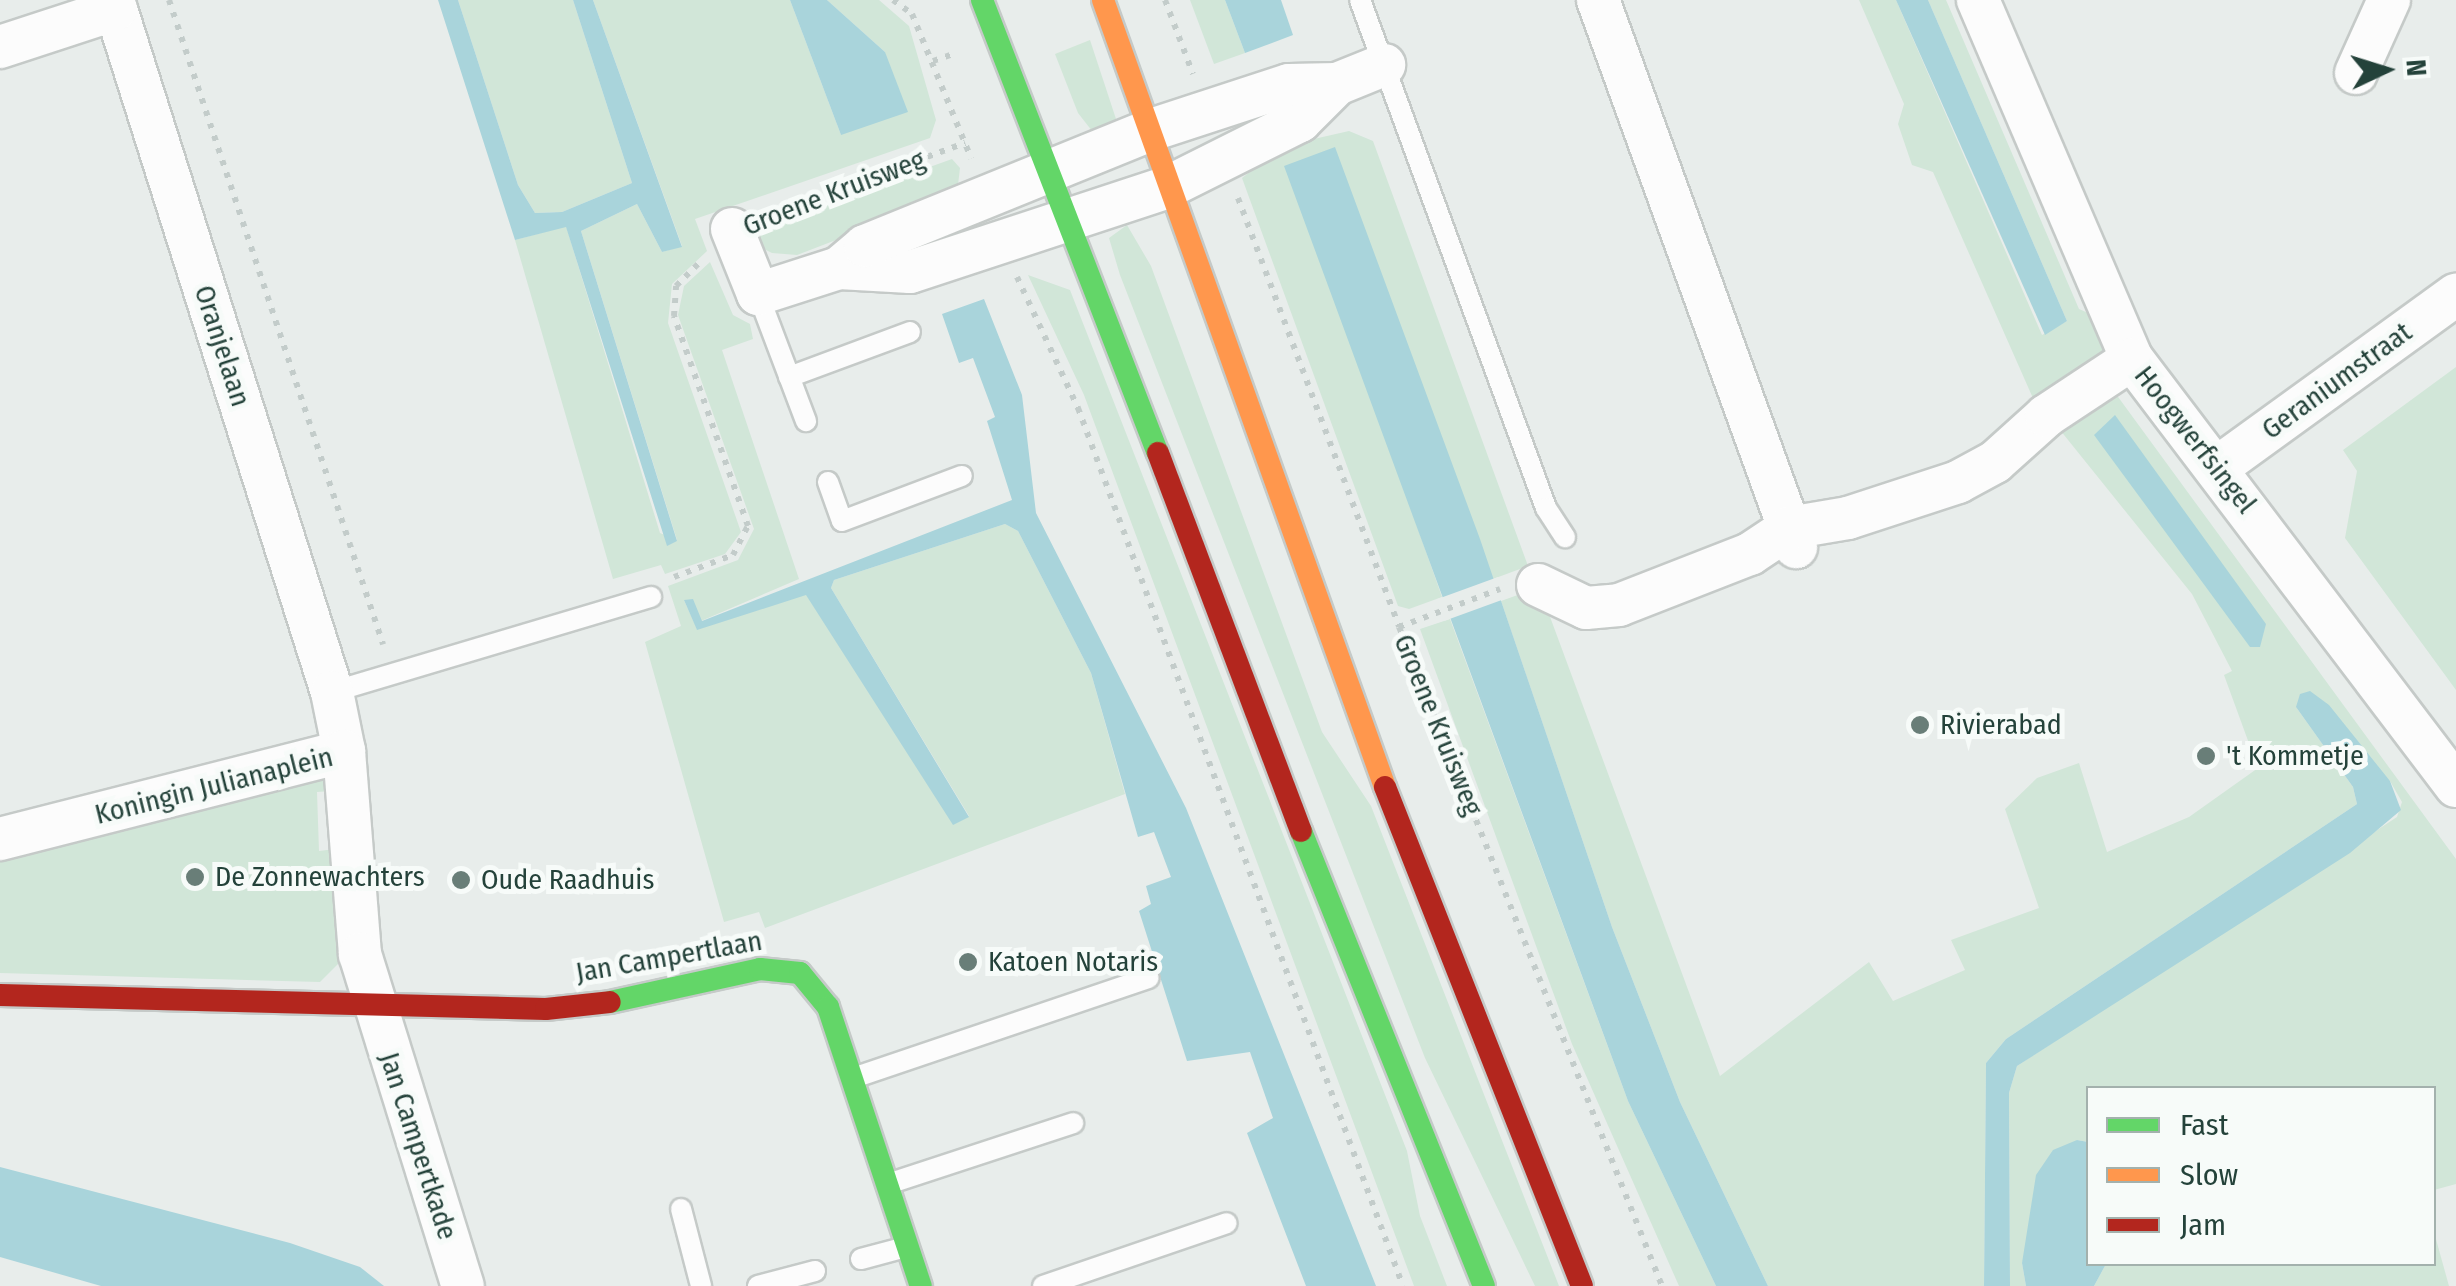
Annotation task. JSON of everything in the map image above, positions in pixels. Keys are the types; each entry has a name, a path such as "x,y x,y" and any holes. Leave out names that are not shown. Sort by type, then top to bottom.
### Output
{"main road":[{"path":"982,0 1072,221 1257,721 1484,1286"},
{"path":"1102,0 1402,834 1582,1286"},
{"name":"Jan Campertlaan","path":"372,1007 596,1004 780,967 816,987 852,1078 922,1286"},
{"path":"0,995 372,1007"}],"street":[{"path":"1598,0 1792,537"},
{"name":"Hoogwerfsingel","path":"1978,0 2132,358 2218,466 2456,786"},
{"path":"2356,74 2389,0"},
{"path":"0,47 114,5"},
{"name":"Oranjelaan","path":"114,5 332,692 344,751"},
{"path":"758,294 839,268 910,272 1004,245 1168,187 1300,120 1338,84 1384,65"},
{"path":"839,268 865,246 1148,131 1289,85 1338,84"},
{"name":"Groene Kruisweg","path":"732,229 758,294"},
{"name":"Geraniumstraat","path":"2218,466 2456,294"},
{"path":"1523,585 1586,608 1619,605 1792,537 1969,478 2132,358"},
{"name":"Koningin Julianaplein","path":"0,839 344,751 360,954 372,1007"},
{"name":"Jan Campertkade","path":"372,1007 461,1279"}],"lane":[{"path":"1360,0 1546,508 1565,537"},
{"path":"758,294 806,422"},
{"path":"789,377 910,332"},
{"path":"828,482 842,521 962,476"},
{"path":"332,692 652,597"},
{"path":"852,1078 1149,978"},
{"path":"886,1185 1072,1123"},
{"path":"681,1209 701,1286"},
{"path":"1044,1286 1228,1222"},
{"path":"860,1259 908,1246"},
{"path":"758,1286 815,1271"}],"path":[{"path":"169,0 392,674"},
{"path":"893,0 912,14 984,195"},
{"path":"1165,0 1206,112"},
{"name":"Groene Kruisweg","path":"732,229 965,143"},
{"name":"Groene Kruisweg","path":"1224,159 1399,627 1662,1286"},
{"path":"652,597 648,586 725,560 745,539 746,514 674,316 676,286 732,229"},
{"path":"1004,245 1078,408 1403,1286"},
{"path":"1399,627 1523,585"}],"green space":[{"path":"458,0 573,0 632,183 562,212 535,213 518,185"},
{"path":"593,0 790,0 841,135 885,52 827,0 879,0 909,26 936,120 930,138 695,219 707,251 672,284 668,323 741,532 725,554 665,574 661,565 613,579 515,240 566,226 660,533 677,540 581,231 637,204 662,252 682,246"},
{"path":"1190,0 1225,0 1245,53 1214,64"},
{"path":"1859,0 1896,0 2042,335 2067,321 1928,0 1946,0 2079,309 2095,316 2104,347 2099,358 2036,405 1933,172 1912,165 1898,124 1904,104"},
{"path":"1090,40 1117,122 1096,136 1078,113 1055,54"},
{"path":"1349,131 1373,141 1528,566 1493,579 1334,148 1385,435 1442,597 1409,609 1398,606 1242,178 1283,146"},
{"path":"952,159 960,168 958,185 935,202 797,255 772,253 748,241 755,230"},
{"path":"1127,225 1151,266 1322,732 1371,806 1559,1286 1535,1286 1425,1058 1120,275 1109,238"},
{"path":"710,262 733,315 750,324 753,339 722,350 799,579 701,621 684,600 697,629 806,594 953,824 969,816 831,588 834,580 1005,524 1018,531 1091,673 1125,794 765,928 759,912 724,922 645,642 681,626 668,586 738,560 754,529 678,315 684,286"},
{"path":"1028,275 1070,290 1407,1151 1420,1216 1447,1286 1414,1286 1084,395"},
{"path":"2456,367 2456,690 2345,538 2357,471 2343,450"},
{"path":"2113,390 2456,859 2456,1184 2436,1189 2436,1086 2086,1086 2086,1142 2077,1140 2022,1263 2026,1286 2010,1286 2009,1093 2017,1066 2397,817 2402,802 2390,781 2296,707 2353,787 2357,804 2006,1039 1986,1063 1984,1286 1768,1286 1680,1102 1612,927 1501,601 1529,591 1546,606 1720,1076 1869,962 1893,1001 1965,970 1951,940 2039,908 2005,809 2037,778 2079,763 2107,852 2189,817 2258,768 2224,675 2232,671 2192,594 2056,425"},
{"path":"1450,619 1628,1101 1716,1286 1679,1286 1572,1044 1420,629"},
{"path":"324,776 331,791 317,792 319,851 335,849 338,964 320,982 0,973 0,859"},
{"path":"2436,1239 2449,1286 2094,1286 2105,1266 2436,1266"}],"water":[{"path":"438,0 458,0 518,185 535,213 562,212 632,183 573,0 593,0 682,247 662,252 637,204 581,231 677,541 667,546 566,227 515,240"},
{"path":"790,0 827,0 885,52 908,112 841,135"},
{"path":"1225,0 1281,0 1293,35 1245,53"},
{"path":"1896,0 1928,0 2067,321 2045,335"},
{"path":"1335,147 1480,539 1612,927 1680,1102 1768,1286 1716,1286 1628,1101 1284,166"},
{"path":"984,299 1022,395 1036,513 1186,808 1376,1286 1306,1286 1247,1133 1273,1118 1250,1052 1187,1061 1139,911 1151,904 1146,886 1171,877 1154,832 1138,837 1091,673 1018,531 1005,524 834,580 831,588 969,817 953,825 806,595 697,630 684,600 693,599 702,621 1012,500 987,421 995,417 973,358 959,363 942,314"},
{"path":"2115,415 2266,624 2260,647 2250,647 2094,435"},
{"path":"2310,691 2329,705 2390,781 2401,810 2350,853 2017,1066 2009,1093 2010,1286 1984,1286 1986,1063 2006,1039 2357,804 2353,787 2296,707 2300,694"},
{"path":"2077,1140 2086,1142 2086,1266 2105,1266 2094,1286 2026,1286 2022,1263 2036,1175 2053,1150"},
{"path":"0,1167 290,1243 360,1267 384,1286 101,1286 0,1257"}],"pier":[{"path":"1498,577 1506,599 1445,621 1437,599"}],"traffic: fast":[{"path":"982,0 1158,453"},
{"path":"1301,831 1484,1286"},
{"path":"610,1002 760,969 800,973 828,1007 921,1286"}],"traffic: slow":[{"path":"1103,0 1385,787"}],"traffic: jam":[{"path":"1158,453 1301,831"},
{"path":"1385,787 1582,1286"},
{"path":"0,995 546,1009 610,1002"}],"place":[{"name":"Rivierabad","path":"1920,725"},
{"name":"'t Kommetje","path":"2206,756"},
{"name":"De Zonnewachters","path":"195,877"},
{"name":"Oude Raadhuis","path":"461,880"},
{"name":"Katoen Notaris","path":"968,962"}]}
